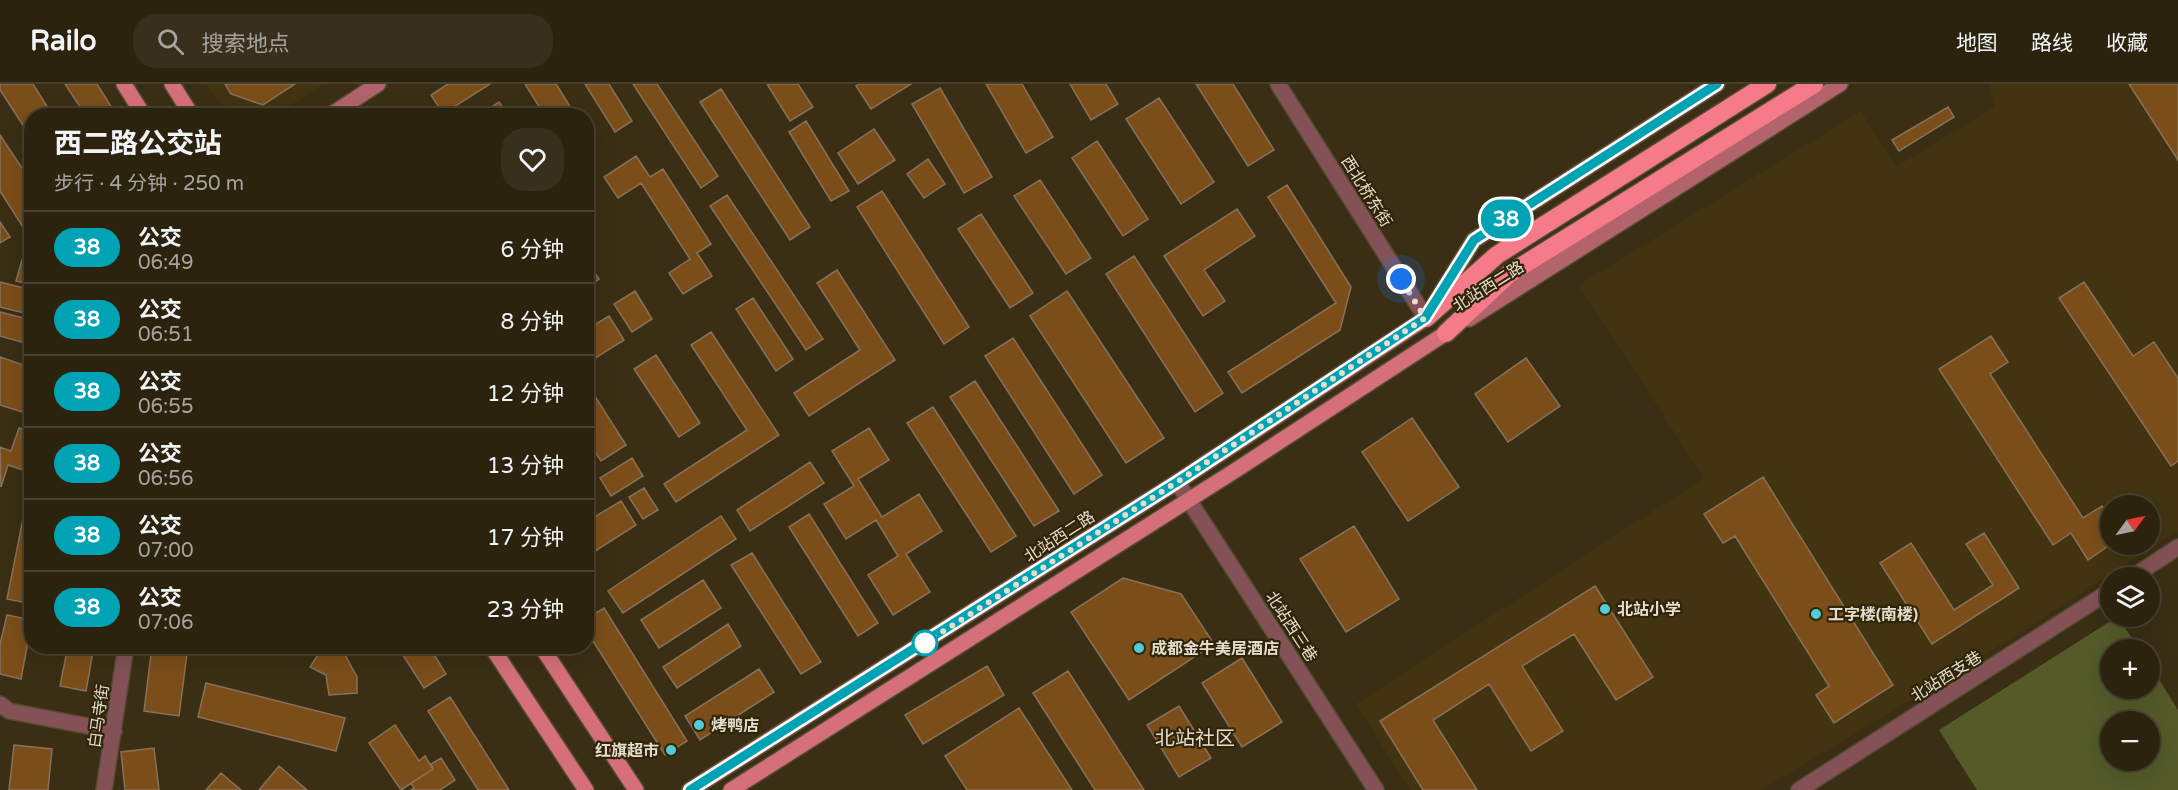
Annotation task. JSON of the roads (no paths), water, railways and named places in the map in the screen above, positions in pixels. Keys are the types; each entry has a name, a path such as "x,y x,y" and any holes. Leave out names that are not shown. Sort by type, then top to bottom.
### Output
{"highway":[{"path":"1425,318 1497,255 1767,84"},
{"path":"1446,333 1509,274 1814,84"}],"main road":[{"path":"124,84 139,108"},
{"path":"172,84 187,108"},
{"name":"北站西二路","path":"690,790 1177,482 1425,318"},
{"name":"北站西二路","path":"731,790 1189,501 1446,333"},
{"path":"496,654 586,790"},
{"path":"546,654 636,790"}],"street":[{"path":"341,108 378,84"},
{"name":"西北桥东街","path":"1278,84 1425,318"},
{"name":"北站西二路","path":"1425,318 1474,240 1717,84"},
{"name":"北站西二路","path":"1446,333 1840,84"},
{"name":"北站西三巷","path":"1177,482 1376,790"},
{"path":"2148,567 2178,547"},
{"name":"北站西支巷","path":"1799,790 2100,597"},
{"name":"白马寺街","path":"104,790 125,654"},
{"path":"0,704 9,711 114,730"}],"place":[{"name":"北站小学","path":"1605,609"},
{"name":"工字楼(南楼)","path":"1816,614"},
{"name":"成都金牛美居酒店","path":"1139,648"},
{"name":"烤鸭店","path":"699,725"},
{"name":"红旗超市","path":"671,750"}],"district":[{"name":"北站社区","path":"1195,738"}]}
